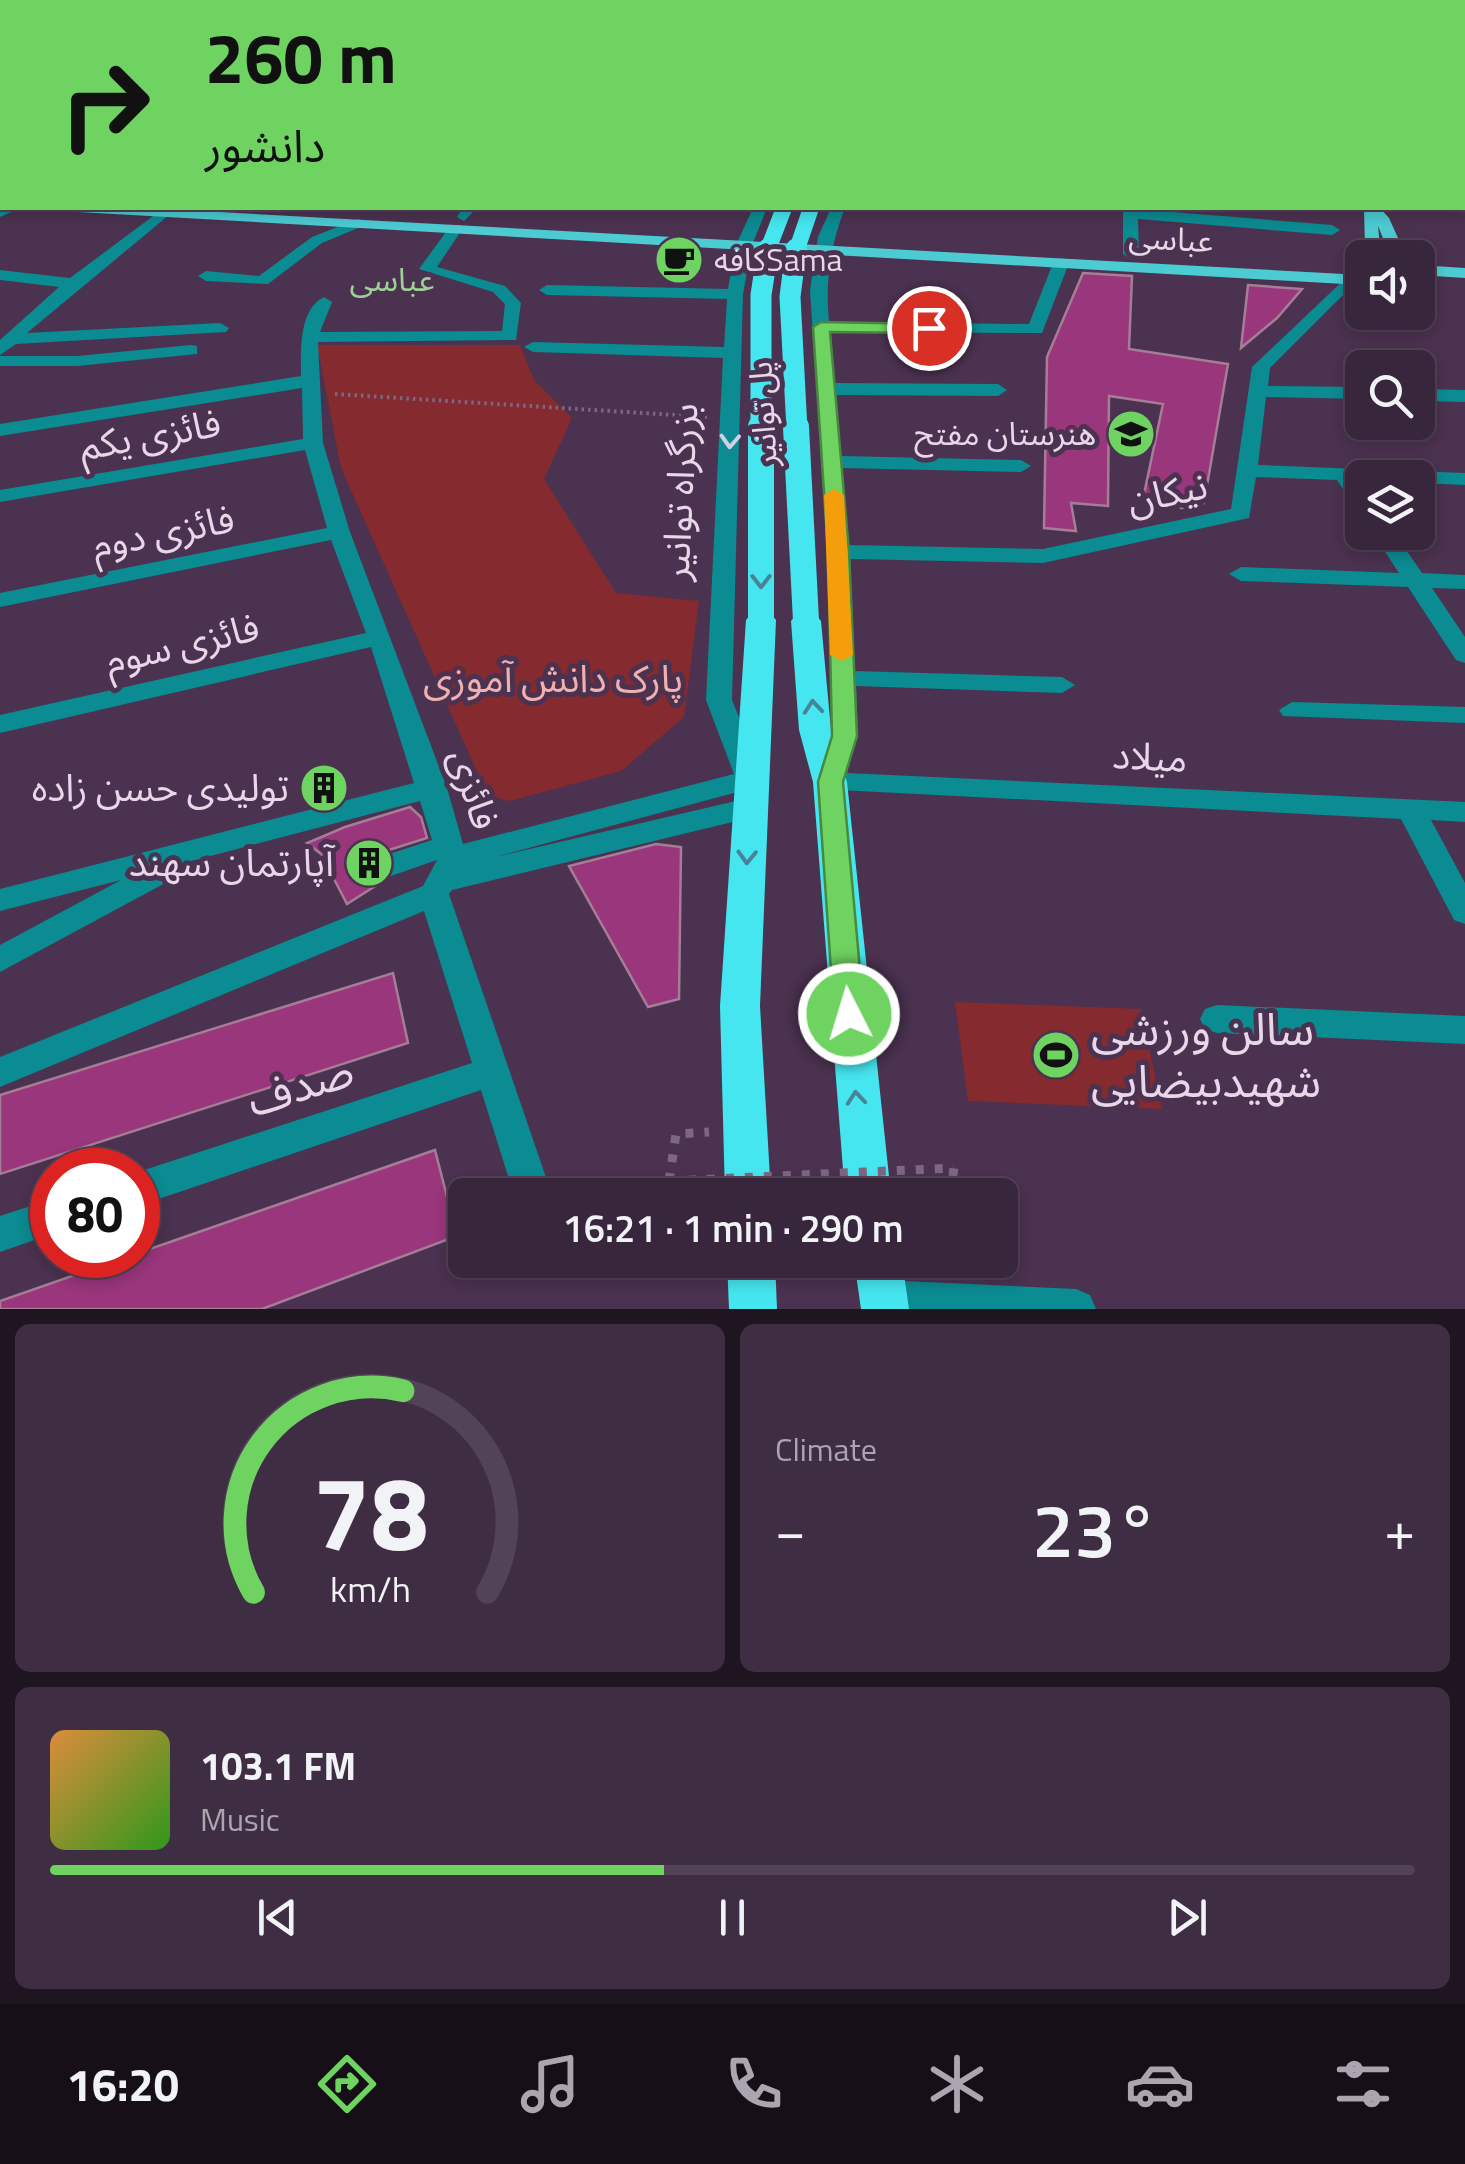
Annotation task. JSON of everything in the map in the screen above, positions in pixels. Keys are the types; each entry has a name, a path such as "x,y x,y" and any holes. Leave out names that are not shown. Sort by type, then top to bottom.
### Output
{"highway":[{"name":"پل توانیر","path":"761,620 761,296 769,240 783,210"},
{"name":"پل توانیر","path":"810,210 798,241 790,297 806,621 815,730 830,782"},
{"name":"بزرگراه توانیر","path":"747,1178 740,1006 761,620"},
{"path":"830,782 866,1178"},
{"path":"751,1278 752,1309"}],"main road":[{"name":"عباسى","path":"152,210 464,218 746,239 1131,254 1345,267"},
{"name":"عباسى","path":"323,210 353,213"},
{"path":"1371,210 1367,218 1373,240"},
{"path":"1374,210 1391,240"},
{"name":"عباسى","path":"825,243 1061,263 1345,268"},
{"path":"1435,271 1465,273"},
{"path":"1435,285 1465,286"}],"street":[{"path":"6,344 77,284 152,210"},
{"name":"بزرگراه توانیر","path":"750,793 719,700 736,290 746,239 759,210"},
{"path":"830,782 844,736 843,678 838,552 818,290 825,243 837,210"},
{"path":"1131,254 1130,211 1332,230"},
{"path":"206,276 262,281 353,213"},
{"path":"324,302 309,337 510,336 512,303 499,289 427,269 464,218"},
{"path":"821,327 1036,330 1061,263"},
{"path":"0,274 77,284"},
{"path":"547,290 736,290 780,281 818,290"},
{"name":"نیکان","path":"838,552 1043,556 1241,513 1262,367 1345,281"},
{"path":"6,344 220,328"},
{"name":"فائزی","path":"309,337 312,443 339,532 432,788 444,870 750,793"},
{"path":"533,347 734,353"},
{"path":"0,361 77,362 191,350"},
{"path":"0,430 308,386"},
{"path":"826,389 998,390"},
{"path":"1258,391 1345,393"},
{"path":"1435,395 1465,396"},
{"name":"فائزی یکم","path":"0,496 312,443"},
{"path":"832,462 1021,466"},
{"path":"1249,470 1465,479"},
{"name":"فائزی دوم","path":"0,600 339,532"},
{"path":"1395,550 1465,655"},
{"path":"1241,574 1465,582"},
{"name":"فائزی سوم","path":"0,724 380,637"},
{"path":"843,678 1062,685"},
{"path":"1292,710 1465,715"},
{"name":"میلاد","path":"830,782 1465,812"},
{"path":"0,900 432,788"},
{"path":"1411,810 1465,912"},
{"path":"0,960 203,848"},
{"path":"385,867 444,870"},
{"path":"444,870 493,1071 528,1178"},
{"path":"0,1072 444,870"},
{"path":"1217,1020 1465,1030"},
{"name":"صدف","path":"160,1182 493,1071"},
{"path":"0,1234 30,1224"},
{"path":"882,1289 1076,1309"}],"path":[{"path":"308,386 731,419"},
{"path":"669,1178 676,1134"},
{"path":"735,1178 954,1168 953,1178"}],"green space":[{"name":"پارک دانش آموزی","path":"317,345 520,345 534,380 572,418 544,479 616,593 699,601 684,717 621,771 510,801 488,796 341,468"},
{"name":"سالن ورزشی شهیدبیضایی","path":"955,1002 1141,1009 1162,1109 968,1101"}],"building":[{"path":"1083,273 1132,276 1129,349 1228,364 1204,503 1181,508 1180,504 1143,499 1163,404 1109,396 1108,506 1071,503 1076,531 1044,528 1047,357"},
{"path":"1248,285 1302,289 1277,318 1241,348"},
{"name":"آپارتمان سهند","path":"410,807 421,817 427,838 373,855 367,869 373,879 383,881 347,904 321,854 307,843"},
{"path":"656,844 681,847 679,999 648,1007 569,866"},
{"path":"393,973 408,1043 81,1148 30,1148 30,1164 0,1174 0,1095"},
{"path":"435,1150 448,1201 448,1239 262,1309 0,1309 0,1301 66,1278 160,1278 160,1245"}],"slow traffic":[{"path":"834,495 842,655"}],"place":[{"name":"کافهSama","path":"679,260"},
{"name":"هنرستان مفتح","path":"1131,434"},
{"name":"تولیدی حسن زاده","path":"324,788"},
{"name":"آپارتمان سهند","path":"369,863"},
{"name":"سالن ورزشی شهیدبیضایی","path":"1056,1055"}],"district":[{"name":"عباسی","path":"392,280"}],"route":[{"path":"849,1014 830,782 844,736 838,552 821,327 929,328"}]}
